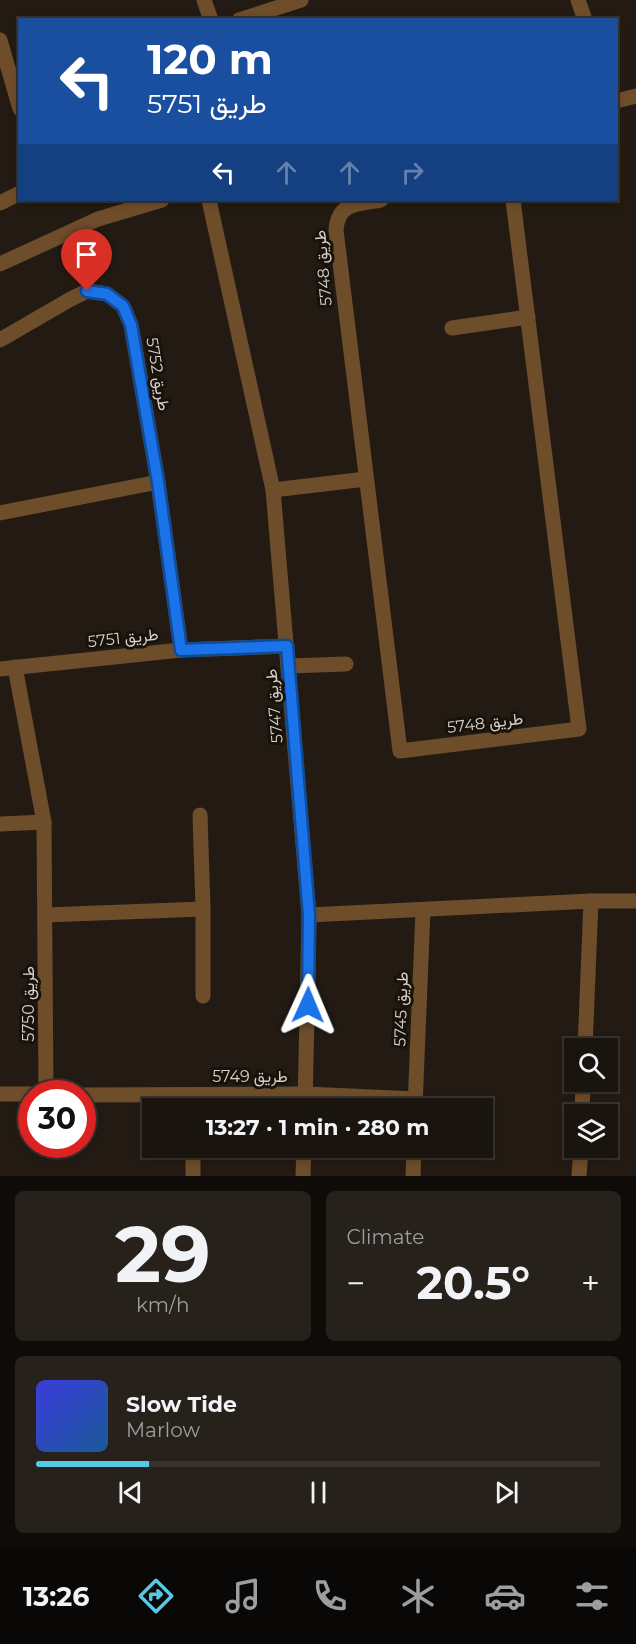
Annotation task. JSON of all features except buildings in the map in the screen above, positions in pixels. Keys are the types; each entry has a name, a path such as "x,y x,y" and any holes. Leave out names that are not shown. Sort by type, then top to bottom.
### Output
{"street":[{"path":"204,0 210,18"},
{"path":"245,18 301,0"},
{"path":"578,0 584,18"},
{"path":"0,40 17,91"},
{"path":"618,100 636,96"},
{"path":"0,203 18,194"},
{"path":"0,264 98,219 159,201"},
{"name":"طريق 5747","path":"209,201 273,490 309,915 306,1098"},
{"name":"طريق 5748","path":"376,201 347,207 338,216 336,237 400,751 579,729 513,201"},
{"name":"طريق 5752","path":"0,340 87,291 107,294 123,306 131,325 158,482 181,650"},
{"path":"452,328 528,317"},
{"path":"273,490 366,479"},
{"path":"0,513 158,482"},
{"name":"طريق 5751","path":"7,668 181,650 287,646"},
{"path":"288,666 346,664"},
{"name":"طريق 5750","path":"7,668 44,822 46,1080"},
{"path":"200,815 203,996"},
{"path":"0,824 44,822"},
{"path":"309,915 636,901"},
{"path":"585,1038 591,902"},
{"path":"45,915 203,909"},
{"name":"طريق 5745","path":"415,1098 423,910"},
{"path":"0,1094 18,1094"},
{"name":"طريق 5749","path":"96,1096 142,1098"},
{"path":"193,1158 193,1176"},
{"path":"303,1176 304,1158"},
{"path":"413,1176 414,1158"},
{"path":"579,1176 580,1158"}],"route":[{"path":"87,291 107,294 123,306 131,325 158,482 181,650 287,646 309,915 308,1005"}]}
